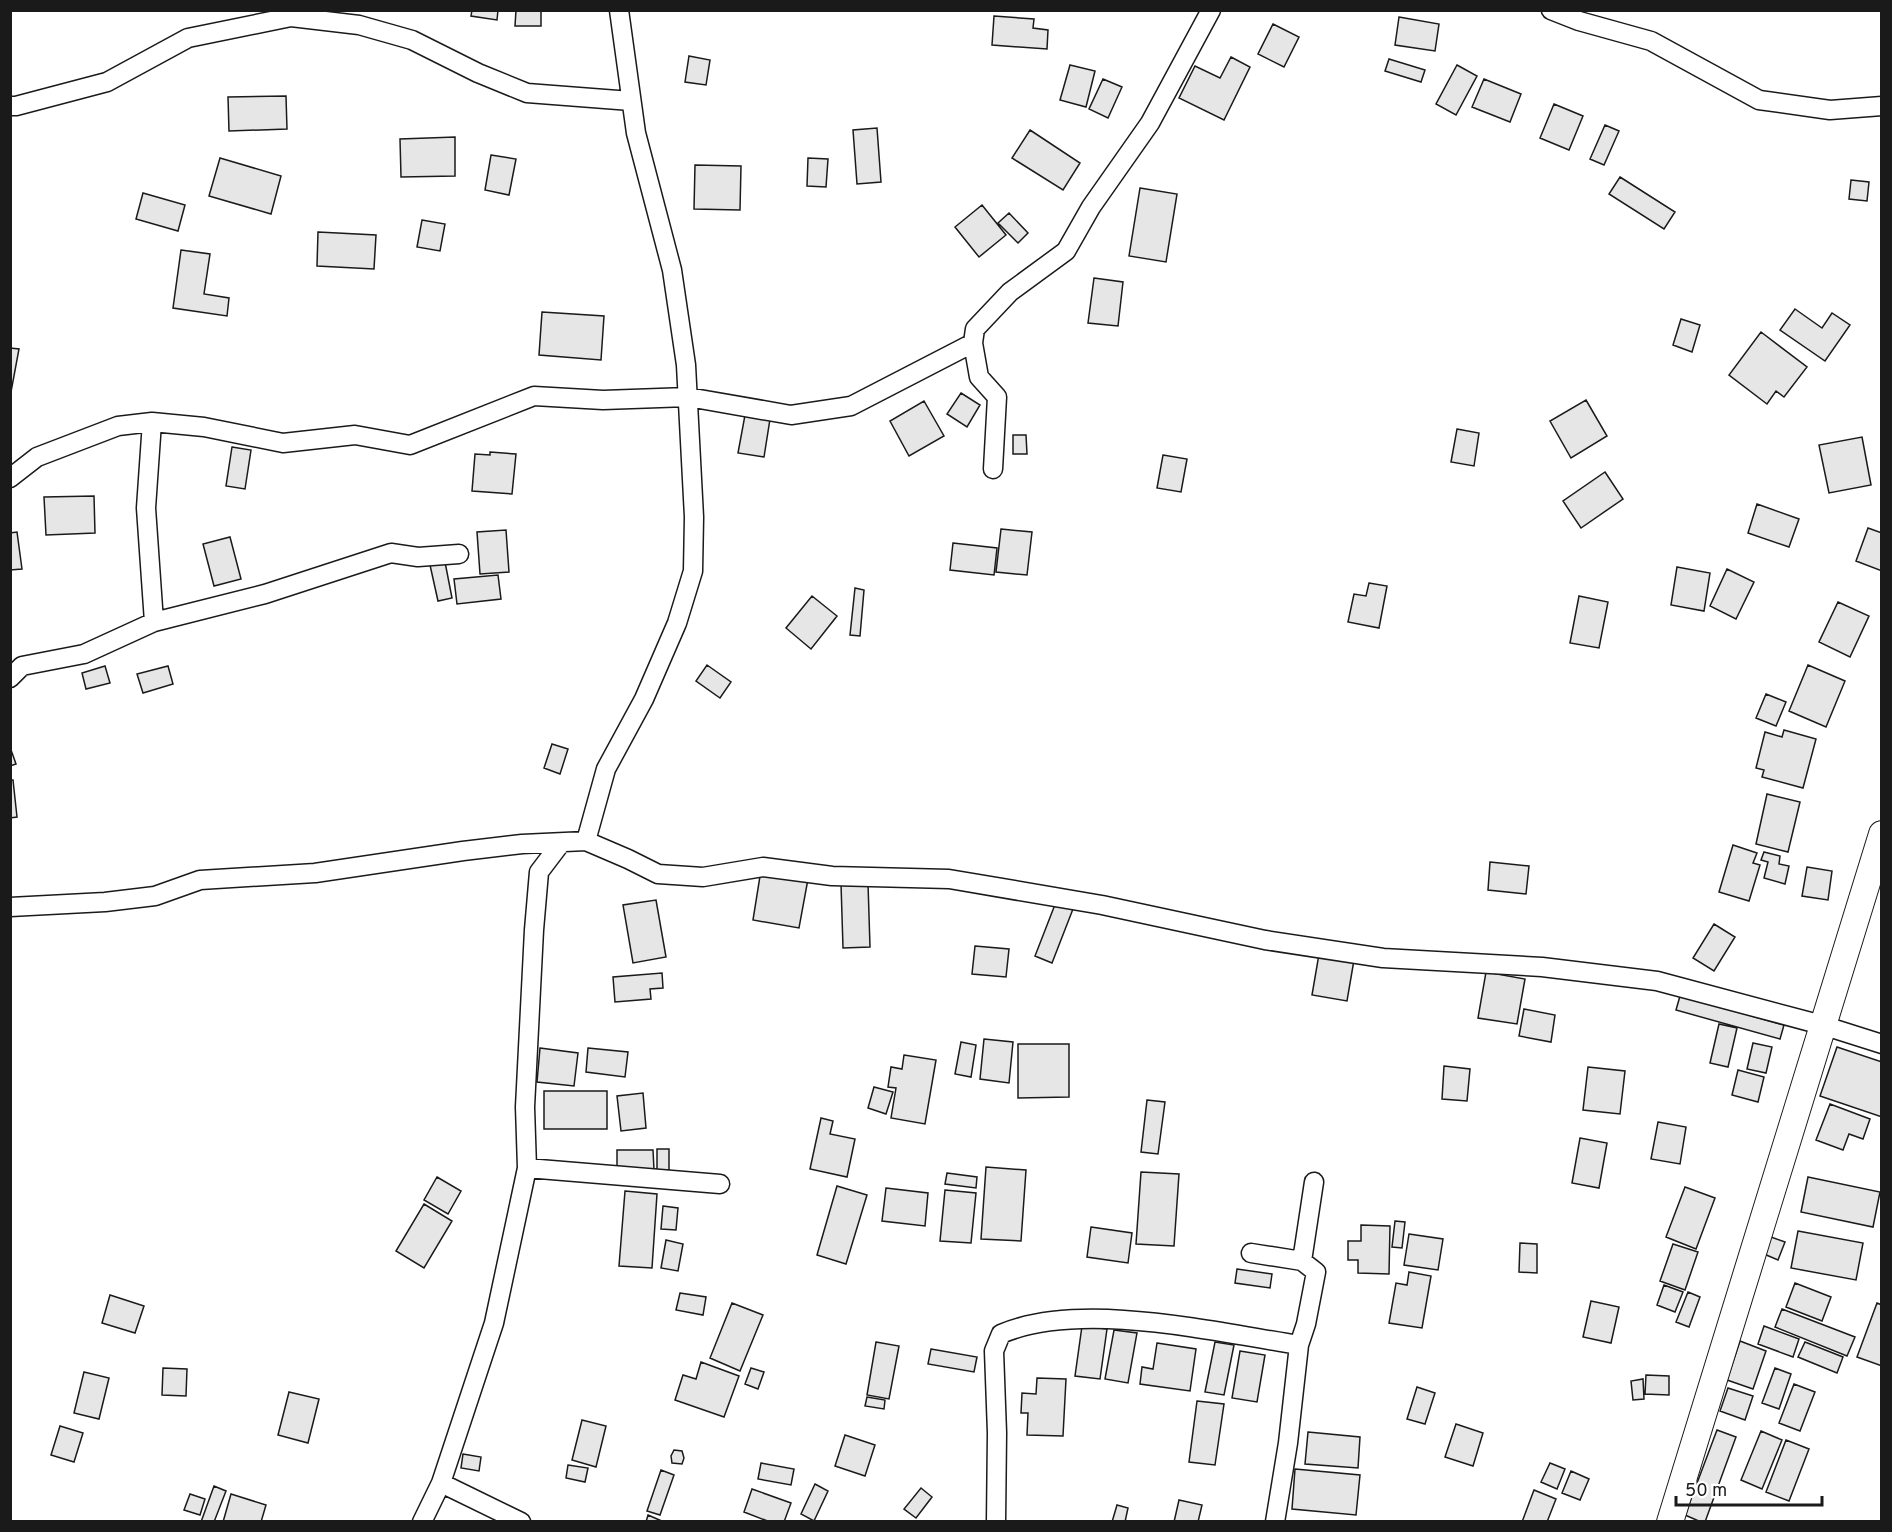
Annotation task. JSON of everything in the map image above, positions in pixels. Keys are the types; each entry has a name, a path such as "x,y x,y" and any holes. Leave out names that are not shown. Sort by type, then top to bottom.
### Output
{"main road":[{"path":"1670,1521 1744,1287 1881,834"}],"street":[{"path":"586,841 606,770 644,699 677,623 693,571 694,517 686,365 672,270 636,133 619,10"},
{"path":"993,469 997,397 979,377 973,343 975,329 1010,292 1066,251 1091,207 1150,123 1211,10"},
{"path":"1551,10 1579,21 1650,41 1760,100 1830,110 1881,106"},
{"path":"10,106 107,82 189,38 291,17 359,25 412,40 478,73 527,93 632,101"},
{"path":"10,478 37,457 118,426 152,422 204,427 283,443 355,435 410,445 534,396 603,400 688,398 791,415 851,406 973,343"},
{"path":"152,422 146,508 154,622"},
{"path":"10,678 22,666 84,654 154,622 265,594 391,553 418,557 459,554"},
{"path":"10,907 105,902 155,896 200,880 315,873 463,850 586,841 658,874 703,877 763,867 832,876 949,879 1102,905 1265,940 1383,958 1542,967 1657,981 1822,1024 1881,1044"},
{"path":"422,1521 441,1483 494,1323 527,1168 525,1107 539,872 561,843"},
{"path":"515,845 539,872"},
{"path":"527,1168 720,1184"},
{"path":"1302,1261 1314,1182"},
{"path":"1251,1254 1302,1261 1316,1272 1306,1324 1299,1345 1288,1443 1275,1521"},
{"path":"996,1521 997,1433 994,1351 1001,1334 1018,1327 1086,1318 1165,1324 1299,1345"},
{"path":"441,1483 521,1521"}],"building":[{"path":"472,10 498,10 497,20 471,16"},
{"path":"516,10 541,10 541,26 515,26"},
{"path":"994,16 1034,19 1033,28 1048,30 1047,49 992,45"},
{"path":"1399,17 1439,24 1435,51 1395,45"},
{"path":"1273,24 1299,37 1284,67 1258,54"},
{"path":"689,56 710,60 706,85 685,82"},
{"path":"1231,57 1250,67 1224,120 1179,98 1195,66 1220,78"},
{"path":"1389,59 1425,70 1421,82 1385,71"},
{"path":"1070,65 1095,71 1086,107 1060,100"},
{"path":"1457,65 1477,76 1456,115 1436,104"},
{"path":"1103,79 1122,87 1108,118 1089,109"},
{"path":"1484,79 1521,94 1510,122 1472,107"},
{"path":"286,96 287,129 229,131 228,97"},
{"path":"1554,104 1583,116 1569,150 1540,138"},
{"path":"1605,125 1619,131 1604,165 1590,159"},
{"path":"877,128 881,182 857,184 853,130"},
{"path":"1030,130 1080,163 1063,190 1012,158"},
{"path":"455,137 455,176 401,177 400,139"},
{"path":"491,155 516,159 509,195 485,190"},
{"path":"220,158 281,176 271,214 209,196"},
{"path":"808,158 828,159 826,187 807,186"},
{"path":"695,165 741,166 740,210 694,209"},
{"path":"1620,177 1675,212 1664,229 1609,194"},
{"path":"1851,180 1869,182 1867,201 1849,199"},
{"path":"1140,188 1177,194 1166,262 1129,256"},
{"path":"143,193 185,205 178,231 136,219"},
{"path":"982,205 1006,235 979,257 955,227"},
{"path":"1009,213 1028,233 1018,243 998,223"},
{"path":"422,220 445,224 440,251 417,247"},
{"path":"318,232 376,235 374,269 317,266"},
{"path":"181,250 210,254 204,294 229,298 227,316 173,308"},
{"path":"1094,278 1123,282 1118,326 1088,323"},
{"path":"1795,309 1822,328 1832,313 1850,325 1825,361 1780,330"},
{"path":"542,312 604,316 601,360 539,355"},
{"path":"1681,319 1700,325 1692,352 1673,345"},
{"path":"1761,332 1807,367 1784,397 1776,391 1767,404 1729,375"},
{"path":"10,348 19,349 11,392 10,392"},
{"path":"961,393 980,405 967,427 947,414"},
{"path":"1586,400 1607,436 1571,458 1550,421"},
{"path":"924,401 944,436 909,456 890,421"},
{"path":"745,415 770,419 764,457 738,453"},
{"path":"1457,429 1479,433 1474,466 1451,462"},
{"path":"1013,435 1026,435 1027,454 1013,454"},
{"path":"1862,437 1871,485 1829,493 1819,445"},
{"path":"232,447 251,450 245,489 226,486"},
{"path":"490,452 516,454 512,494 472,491 475,454 490,455"},
{"path":"1163,455 1187,459 1181,492 1157,488"},
{"path":"1605,472 1623,499 1581,528 1563,501"},
{"path":"94,496 95,533 46,535 44,497"},
{"path":"1757,504 1799,519 1789,547 1748,533"},
{"path":"1868,528 1882,533 1882,571 1856,561"},
{"path":"1001,529 1032,532 1027,575 996,572"},
{"path":"506,530 509,572 480,574 477,532"},
{"path":"17,532 22,569 10,570 10,533"},
{"path":"230,537 241,579 214,586 203,544"},
{"path":"953,543 997,548 994,575 950,570"},
{"path":"445,562 452,598 438,601 430,565"},
{"path":"1677,567 1710,573 1704,611 1671,605"},
{"path":"1727,569 1754,582 1736,619 1710,606"},
{"path":"498,575 501,599 457,604 454,579"},
{"path":"1369,583 1387,586 1379,628 1348,622 1354,594 1366,596"},
{"path":"855,588 864,590 860,636 850,635"},
{"path":"812,596 837,616 811,649 786,628"},
{"path":"1579,596 1608,602 1599,648 1570,643"},
{"path":"1838,602 1869,616 1850,657 1819,642"},
{"path":"707,665 731,682 720,698 696,681"},
{"path":"1808,665 1845,681 1826,727 1789,711"},
{"path":"105,666 110,683 86,689 82,673"},
{"path":"168,666 173,684 143,693 137,674"},
{"path":"1766,694 1786,702 1776,726 1756,718"},
{"path":"1784,730 1816,739 1803,788 1762,777 1764,770 1756,768 1765,732 1782,737"},
{"path":"552,744 568,749 560,774 544,768"},
{"path":"10,747 16,764 10,766"},
{"path":"10,780 13,780 17,817 10,818"},
{"path":"1767,794 1800,802 1788,852 1756,844"},
{"path":"1733,845 1757,853 1753,863 1760,865 1749,901 1719,892"},
{"path":"1764,852 1780,856 1779,864 1789,866 1785,884 1764,878 1768,862 1761,860"},
{"path":"1490,862 1529,866 1526,894 1488,890"},
{"path":"1807,867 1832,871 1828,900 1802,896"},
{"path":"761,870 808,879 799,928 753,920"},
{"path":"868,883 870,947 843,948 841,884"},
{"path":"656,900 666,957 633,963 623,905"},
{"path":"1056,902 1073,909 1052,963 1035,956"},
{"path":"1714,924 1735,937 1714,971 1693,958"},
{"path":"975,946 1009,949 1006,977 972,974"},
{"path":"1319,954 1354,960 1347,1001 1312,995"},
{"path":"1486,972 1525,979 1517,1024 1478,1018"},
{"path":"662,973 663,988 650,989 651,999 615,1002 613,977"},
{"path":"1680,996 1784,1025 1780,1039 1676,1010"},
{"path":"1524,1009 1555,1015 1551,1042 1519,1036"},
{"path":"1719,1024 1737,1028 1728,1067 1710,1063"},
{"path":"984,1039 1013,1042 1009,1083 980,1079"},
{"path":"961,1042 976,1045 971,1077 955,1074"},
{"path":"1753,1043 1772,1047 1766,1073 1747,1069"},
{"path":"1018,1044 1069,1044 1069,1097 1018,1098"},
{"path":"1837,1047 1882,1062 1882,1117 1820,1096"},
{"path":"540,1048 578,1053 574,1086 537,1082"},
{"path":"588,1048 628,1052 625,1077 586,1072"},
{"path":"904,1055 936,1060 925,1124 891,1118 896,1088 888,1087 891,1067 902,1069"},
{"path":"1444,1066 1470,1069 1467,1101 1442,1099"},
{"path":"1588,1067 1625,1071 1620,1114 1583,1110"},
{"path":"1738,1070 1764,1077 1758,1102 1732,1095"},
{"path":"874,1087 893,1092 886,1114 868,1108"},
{"path":"544,1091 607,1091 607,1129 544,1129"},
{"path":"643,1093 646,1128 621,1131 617,1096"},
{"path":"1147,1100 1165,1102 1158,1154 1141,1152"},
{"path":"1830,1104 1870,1119 1863,1139 1849,1134 1843,1150 1816,1140"},
{"path":"821,1118 833,1121 830,1134 855,1139 847,1177 810,1169"},
{"path":"1658,1122 1686,1127 1680,1164 1651,1159"},
{"path":"1580,1138 1607,1143 1599,1188 1572,1183"},
{"path":"657,1149 669,1149 669,1170 657,1170"},
{"path":"617,1150 653,1150 654,1170 617,1170"},
{"path":"986,1167 1026,1170 1021,1241 981,1239"},
{"path":"1141,1172 1179,1174 1174,1246 1136,1244"},
{"path":"947,1173 977,1177 976,1188 945,1184"},
{"path":"437,1177 461,1191 448,1214 424,1200"},
{"path":"1808,1177 1880,1192 1873,1227 1801,1212"},
{"path":"837,1186 867,1195 846,1264 817,1255"},
{"path":"1685,1187 1715,1198 1696,1249 1666,1237"},
{"path":"886,1188 928,1193 925,1226 882,1221"},
{"path":"945,1190 976,1193 971,1243 940,1241"},
{"path":"625,1191 657,1194 652,1268 619,1266"},
{"path":"424,1204 452,1221 424,1268 396,1251"},
{"path":"663,1206 678,1208 676,1230 661,1229"},
{"path":"1395,1221 1405,1222 1402,1248 1392,1247"},
{"path":"1361,1225 1390,1226 1389,1274 1358,1273 1358,1260 1348,1260 1348,1241 1361,1241"},
{"path":"1091,1227 1132,1233 1128,1263 1087,1257"},
{"path":"1798,1231 1863,1243 1856,1280 1791,1268"},
{"path":"1409,1234 1443,1239 1438,1270 1404,1265"},
{"path":"1771,1237 1785,1242 1778,1260 1764,1254"},
{"path":"666,1240 683,1244 678,1271 661,1268"},
{"path":"1520,1243 1537,1244 1537,1273 1519,1272"},
{"path":"1673,1244 1698,1252 1685,1290 1660,1281"},
{"path":"1237,1269 1272,1274 1270,1288 1235,1283"},
{"path":"1409,1272 1431,1276 1422,1328 1389,1323 1396,1283 1407,1285"},
{"path":"1795,1283 1831,1297 1822,1321 1786,1307"},
{"path":"1664,1285 1683,1292 1675,1312 1657,1305"},
{"path":"1688,1292 1700,1297 1689,1327 1676,1322"},
{"path":"680,1293 706,1297 703,1315 676,1310"},
{"path":"110,1295 144,1306 135,1333 102,1323"},
{"path":"1591,1301 1619,1307 1611,1343 1583,1337"},
{"path":"732,1303 763,1315 740,1371 710,1358"},
{"path":"1877,1303 1882,1305 1882,1366 1857,1357"},
{"path":"1782,1309 1855,1337 1847,1356 1775,1327"},
{"path":"1082,1326 1107,1329 1100,1379 1075,1376"},
{"path":"1764,1326 1799,1339 1793,1357 1758,1344"},
{"path":"1114,1330 1137,1333 1128,1383 1105,1379"},
{"path":"1740,1341 1766,1351 1753,1389 1727,1380"},
{"path":"876,1342 899,1346 889,1399 867,1395"},
{"path":"1215,1342 1234,1345 1224,1395 1205,1392"},
{"path":"1805,1342 1843,1357 1837,1373 1798,1357"},
{"path":"1157,1343 1196,1349 1190,1391 1140,1384 1142,1367 1153,1369"},
{"path":"931,1349 977,1357 974,1372 928,1364"},
{"path":"1240,1351 1265,1355 1257,1402 1232,1398"},
{"path":"701,1362 739,1376 724,1417 675,1400 683,1375 696,1379"},
{"path":"163,1368 187,1369 186,1396 162,1395"},
{"path":"751,1368 764,1372 758,1389 745,1384"},
{"path":"1775,1368 1791,1374 1779,1409 1762,1403"},
{"path":"84,1372 109,1378 99,1419 74,1413"},
{"path":"1646,1375 1669,1376 1669,1395 1645,1394"},
{"path":"1037,1378 1066,1379 1063,1436 1027,1435 1028,1413 1021,1413 1022,1393 1036,1394"},
{"path":"1643,1379 1644,1399 1633,1400 1631,1381"},
{"path":"1794,1384 1815,1392 1800,1431 1779,1423"},
{"path":"1417,1387 1435,1393 1425,1424 1407,1419"},
{"path":"1728,1388 1753,1396 1745,1420 1720,1411"},
{"path":"289,1392 319,1399 308,1443 278,1435"},
{"path":"867,1397 885,1400 884,1409 865,1406"},
{"path":"1197,1401 1224,1404 1215,1465 1189,1462"},
{"path":"582,1420 606,1426 596,1467 572,1460"},
{"path":"1456,1424 1483,1433 1473,1466 1445,1457"},
{"path":"60,1426 83,1433 74,1462 51,1455"},
{"path":"1717,1430 1736,1437 1705,1522 1701,1522 1685,1515"},
{"path":"1761,1431 1782,1440 1762,1489 1741,1480"},
{"path":"1308,1432 1360,1437 1358,1468 1305,1464"},
{"path":"845,1435 875,1445 865,1476 835,1466"},
{"path":"1786,1440 1809,1449 1789,1501 1766,1492"},
{"path":"674,1450 682,1451 684,1458 682,1464 672,1463 671,1456"},
{"path":"463,1454 481,1457 479,1471 461,1468"},
{"path":"761,1463 794,1469 791,1485 758,1479"},
{"path":"1550,1463 1565,1469 1557,1489 1541,1482"},
{"path":"568,1465 588,1468 585,1482 566,1478"},
{"path":"1295,1469 1360,1475 1356,1515 1292,1509"},
{"path":"661,1470 674,1475 660,1515 647,1511"},
{"path":"1571,1471 1589,1479 1580,1500 1562,1493"},
{"path":"815,1484 828,1491 814,1521 801,1514"},
{"path":"214,1486 226,1491 214,1522 201,1522"},
{"path":"921,1488 932,1497 916,1518 904,1509"},
{"path":"752,1489 791,1503 784,1522 770,1522 744,1512"},
{"path":"1534,1490 1556,1499 1547,1522 1522,1522"},
{"path":"190,1494 205,1499 200,1515 184,1510"},
{"path":"231,1494 266,1505 261,1522 223,1522"},
{"path":"1179,1500 1202,1505 1198,1522 1174,1522"},
{"path":"1117,1505 1128,1508 1125,1522 1112,1522"},
{"path":"648,1515 664,1522 646,1522"}]}
